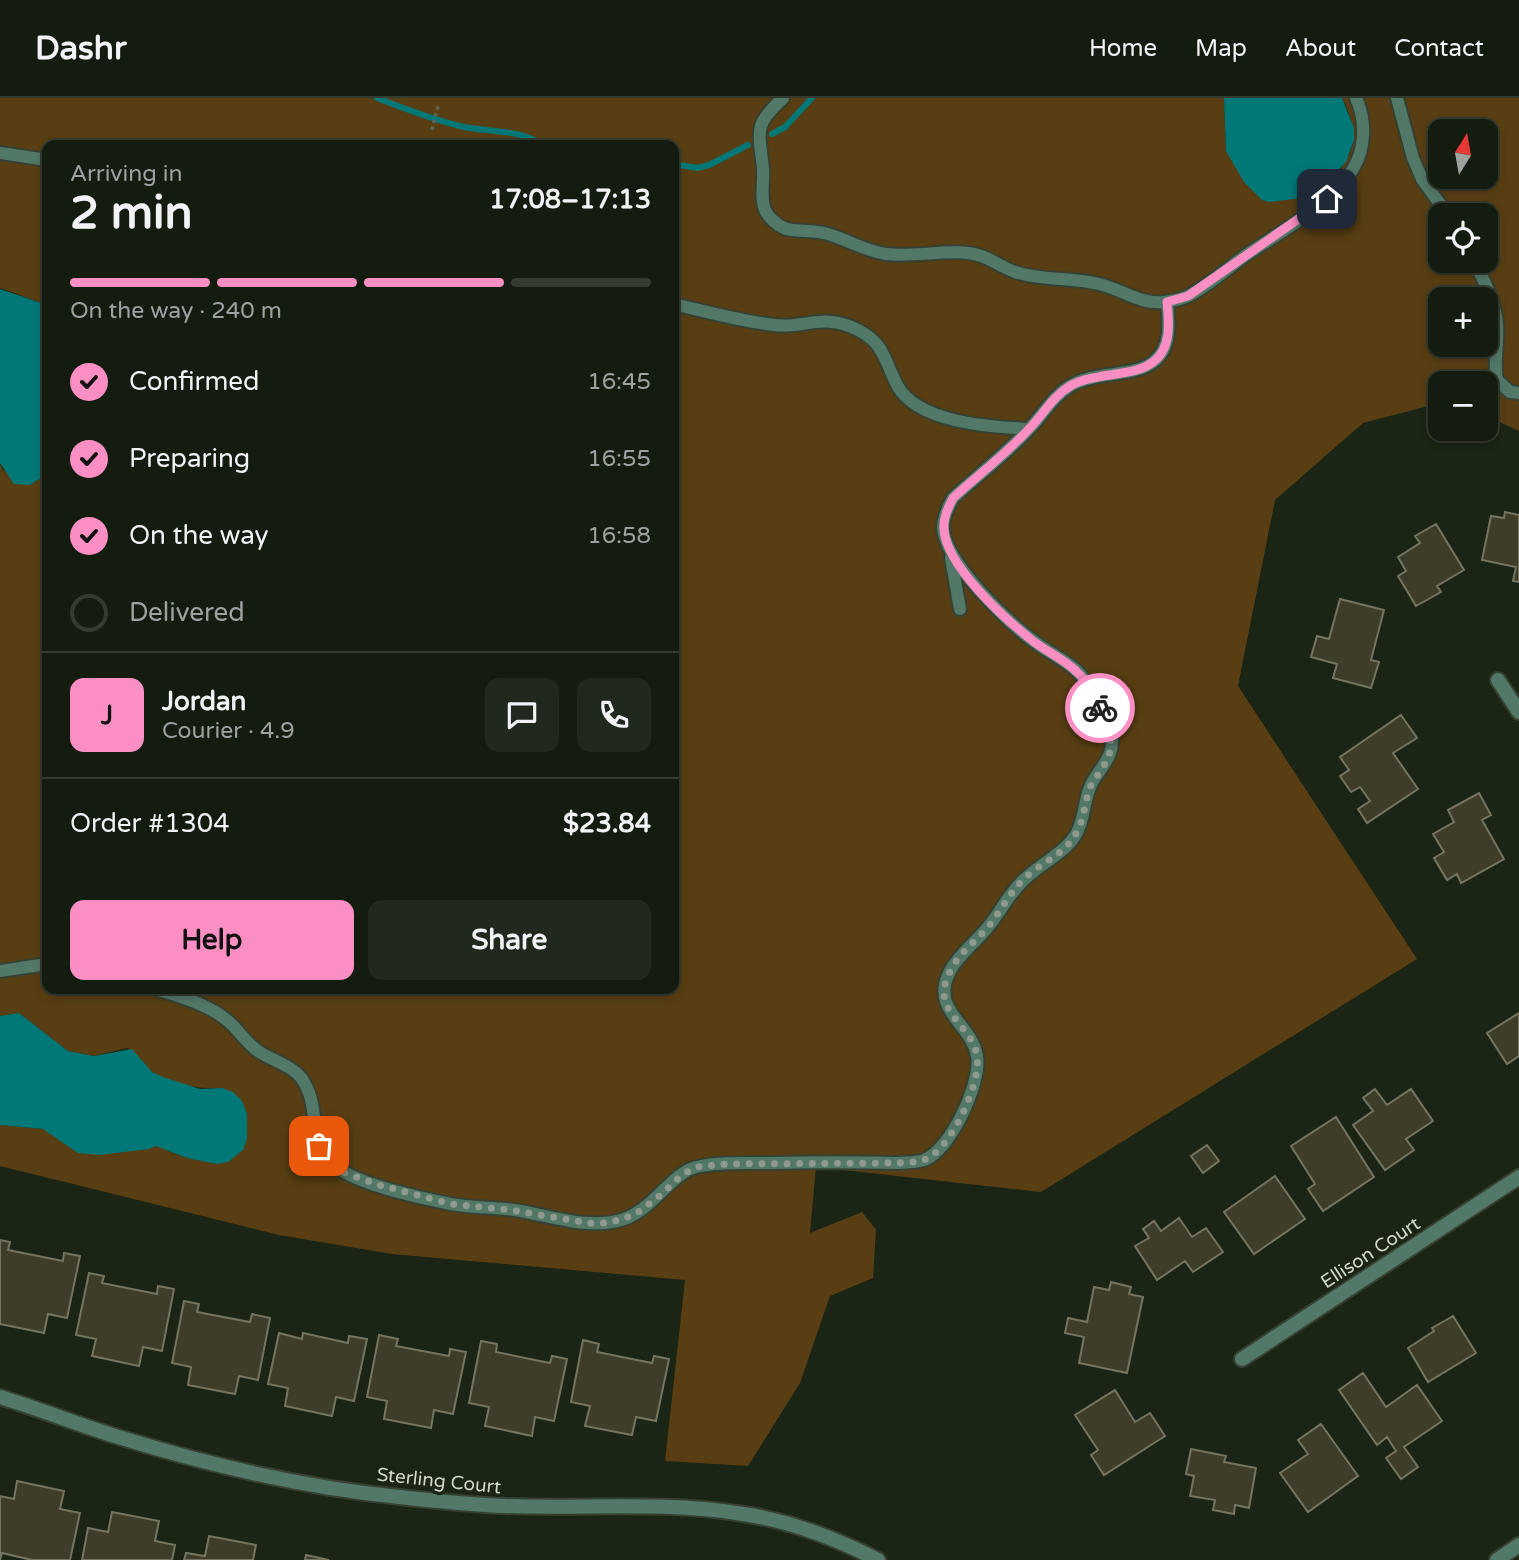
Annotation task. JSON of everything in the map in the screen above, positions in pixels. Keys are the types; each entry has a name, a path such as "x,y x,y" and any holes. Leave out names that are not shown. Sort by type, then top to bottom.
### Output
{"street":[{"path":"1498,680 1519,712"},
{"name":"Ellison Court","path":"1242,1359 1519,1177"},
{"name":"Sterling Court","path":"0,1397 114,1436 197,1460 284,1479 397,1497 504,1506 673,1507 744,1514 811,1532 855,1548 878,1560"},
{"path":"1497,1560 1519,1545"}],"lane":[{"path":"783,98 762,120 759,131 764,181 762,202 766,213 783,227 832,235 856,246 885,254 971,254 1015,272 1045,278 1078,280 1102,285 1144,300 1167,302 1188,296 1327,199 1343,182 1353,170 1360,154 1363,119 1356,98"},
{"path":"1397,98 1413,158 1422,179 1439,203"},
{"path":"0,153 42,159"},
{"path":"1479,273 1492,302 1497,323 1494,366 1497,380 1510,392 1519,393"},
{"path":"960,609 943,528 946,511 953,498 1029,429 1056,397 1070,386 1088,378 1153,363 1165,347 1169,325 1167,302"},
{"path":"679,305 778,326 814,320 830,321 856,329 882,349 896,384 902,394 914,404 971,424 1029,429"},
{"path":"170,994 208,1008 229,1021 253,1048 299,1075 311,1100 316,1138 321,1151 343,1172 379,1185 451,1204 510,1210 595,1224 634,1215 690,1169 726,1164 923,1161 943,1147 954,1133 978,1062 970,1035 953,1018 946,1006 948,974 955,962 990,924 1012,891 1075,836 1082,820 1088,792 1109,758 1112,744 1111,731 1090,687 1080,674 1027,636 992,603 963,571 947,544"},
{"path":"0,971 42,965"}],"path":[{"path":"432,130 438,106"}],"shaded area":[{"path":"0,98 1224,98 1226,151 1338,173 1350,153 1354,136 1351,119 1342,98 1519,98 1519,431 1498,421 1498,371 1428,371 1428,406 1363,423 1275,500 1238,686 1417,959 1041,1192 816,1167 810,1233 862,1212 876,1230 873,1278 830,1296 800,1383 748,1466 665,1461 685,1280 392,1254 279,1235 0,1166 0,1125 43,1129 55,1136 149,1149 164,1147 187,1158 217,1164 222,1088 195,1087 168,1081 152,1072 128,1048 94,1056 68,1051 19,1013 0,1016 0,463 3,470 30,485 42,477 42,994 679,994 679,140 42,140 42,303 0,288"}],"water":[{"path":"1224,98 1342,98 1354,128 1354,140 1346,162 1320,190 1302,198 1269,202 1262,200 1244,182 1226,151"},
{"path":"0,289 42,303 42,477 30,485 14,484 0,463"},
{"path":"19,1013 68,1051 94,1056 132,1049 152,1072 163,1077 200,1089 222,1088 233,1092 242,1101 247,1114 247,1139 243,1150 228,1162 217,1164 187,1158 156,1146 99,1155 78,1153 43,1129 0,1125 0,1016"}],"building":[{"path":"1505,512 1519,515 1519,582 1513,581 1516,567 1482,560 1491,516 1504,518"},
{"path":"1436,524 1464,570 1437,586 1441,592 1416,606 1398,576 1406,571 1398,557 1420,543 1415,536"},
{"path":"1340,599 1384,610 1371,660 1379,662 1371,688 1333,678 1337,664 1311,657 1317,636 1329,639"},
{"path":"1401,715 1417,738 1393,753 1418,789 1367,823 1358,809 1370,801 1360,787 1351,792 1340,776 1349,770 1340,757"},
{"path":"1479,793 1491,815 1482,820 1504,859 1461,883 1457,874 1447,880 1434,858 1444,852 1433,834 1454,822 1448,810"},
{"path":"1519,1013 1519,1056 1507,1064 1487,1033"},
{"path":"1375,1089 1387,1105 1411,1089 1433,1121 1406,1139 1414,1150 1385,1170 1353,1125 1373,1111 1363,1098"},
{"path":"1336,1117 1374,1177 1323,1211 1308,1189 1315,1184 1291,1146"},
{"path":"1207,1145 1219,1161 1203,1173 1191,1156"},
{"path":"1275,1176 1305,1219 1254,1254 1224,1212"},
{"path":"1179,1218 1192,1237 1206,1228 1223,1252 1193,1272 1185,1261 1157,1280 1135,1246 1149,1238 1143,1229 1154,1221 1161,1231"},
{"path":"0,1240 10,1242 8,1250 63,1261 64,1253 80,1256 67,1318 48,1314 44,1333 0,1324"},
{"path":"89,1273 104,1276 102,1283 157,1294 158,1286 174,1289 162,1351 143,1347 139,1366 92,1356 96,1339 76,1335"},
{"path":"1111,1282 1131,1287 1129,1294 1143,1297 1127,1373 1079,1363 1084,1337 1065,1333 1068,1318 1087,1322 1094,1287 1109,1290"},
{"path":"184,1301 199,1304 197,1312 250,1322 252,1314 270,1318 258,1380 239,1376 235,1394 188,1385 191,1367 172,1363"},
{"path":"1453,1316 1476,1353 1428,1382 1408,1348 1434,1331 1432,1328"},
{"path":"279,1333 302,1339 303,1333 348,1343 349,1336 367,1339 354,1401 336,1397 332,1416 285,1406 288,1388 268,1384"},
{"path":"379,1335 398,1339 396,1346 449,1356 450,1349 466,1352 453,1414 434,1410 431,1428 384,1419 387,1401 367,1397"},
{"path":"583,1340 599,1344 597,1352 652,1363 654,1356 669,1359 656,1421 636,1417 632,1435 585,1426 590,1406 571,1402"},
{"path":"481,1341 497,1344 496,1352 550,1363 552,1356 567,1359 554,1421 535,1417 532,1436 485,1426 489,1407 469,1403"},
{"path":"1363,1373 1386,1407 1417,1385 1442,1421 1404,1447 1418,1467 1401,1479 1386,1458 1396,1451 1387,1437 1377,1445 1339,1390"},
{"path":"1115,1390 1135,1422 1150,1413 1165,1436 1104,1475 1091,1455 1098,1450 1075,1415"},
{"path":"1321,1424 1358,1476 1308,1512 1280,1473 1308,1454 1298,1440"},
{"path":"1191,1449 1226,1456 1224,1462 1256,1468 1249,1508 1235,1505 1234,1514 1213,1510 1215,1500 1190,1496 1194,1476 1186,1474"},
{"path":"17,1481 64,1491 60,1509 80,1513 70,1560 32,1560 2,1553 0,1560 0,1496 14,1499"},
{"path":"112,1512 159,1521 155,1541 175,1545 172,1560 82,1560 88,1528 108,1532"},
{"path":"209,1536 256,1545 253,1560 184,1560 186,1553 205,1556"},
{"path":"306,1555 329,1560 305,1560"}],"waterway":[{"path":"377,98 449,123 513,133 533,140"},
{"path":"772,134 785,127 812,98"},
{"path":"679,165 697,168 709,165 748,145"}],"way so far":[{"path":"319,1146 333,1165 343,1172 379,1185 451,1204 510,1210 595,1224 634,1215 683,1174 697,1167 714,1164 923,1161 943,1147 954,1133 978,1062 970,1035 953,1018 946,1006 948,974 955,962 990,924 1012,891 1075,836 1082,820 1088,792 1109,758 1112,744 1111,731 1100,708"}],"route":[{"path":"1100,708 1080,674 1018,629 963,571 947,544 943,528 946,511 953,498 1029,429 1056,397 1070,386 1088,378 1153,363 1165,347 1169,325 1167,302 1188,296 1327,199"}]}
